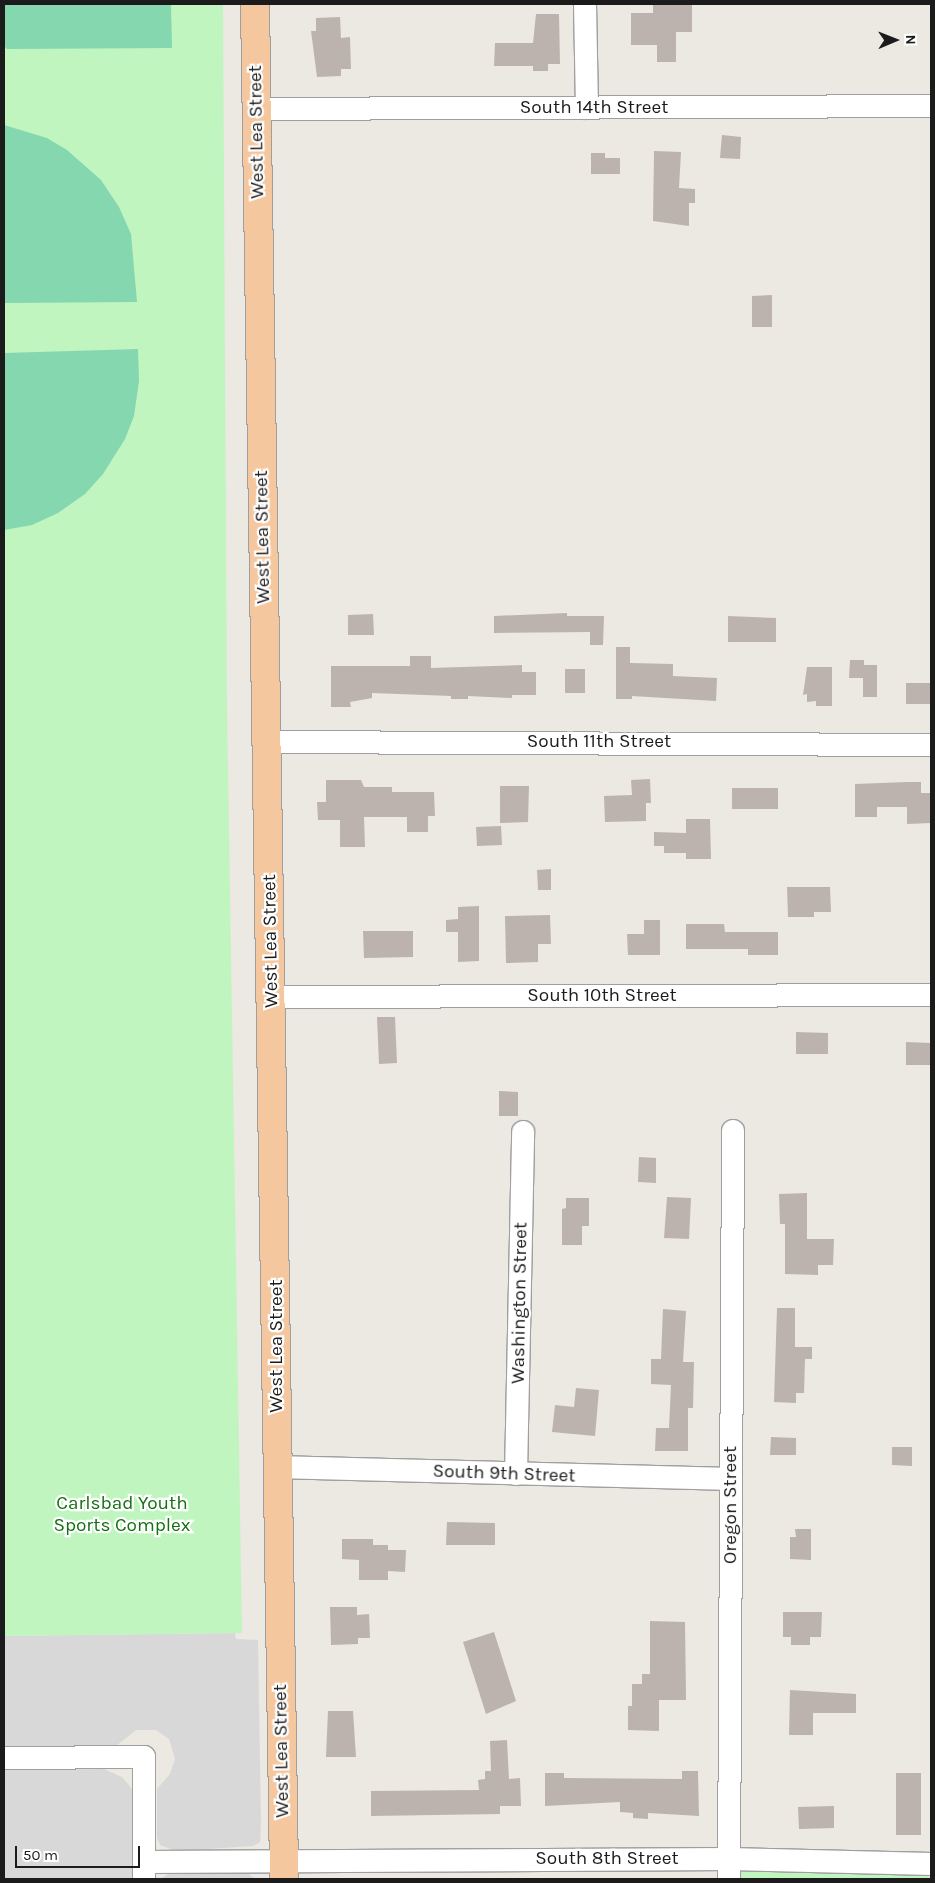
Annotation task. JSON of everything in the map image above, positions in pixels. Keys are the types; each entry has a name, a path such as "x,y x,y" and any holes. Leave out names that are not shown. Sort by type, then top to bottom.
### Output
{"main road":[{"name":"West Lea Street","path":"254,4 272,997 284,1871"}],"street":[{"path":"585,4 587,108"},
{"name":"South 14th Street","path":"256,109 931,106"},
{"name":"South 11th Street","path":"266,742 931,745"},
{"name":"South 10th Street","path":"272,997 931,995"},
{"name":"Oregon Street","path":"729,1869 733,1131"},
{"name":"Washington Street","path":"516,1474 523,1132"},
{"name":"South 9th Street","path":"278,1468 731,1479"},
{"path":"4,1758 144,1757 144,1870"},
{"name":"South 8th Street","path":"144,1870 729,1869 931,1864"}],"shaded area":[{"path":"235,1633 236,1639 258,1640 261,1824 260,1842 253,1846 176,1851 160,1845 157,1837 157,1789 170,1774 175,1759 169,1739 156,1730 136,1730 116,1746 4,1748 4,1636"},
{"path":"104,1769 122,1777 132,1789 136,1879 4,1879 4,1770"},
{"path":"246,1872 255,1879 161,1879 168,1874"}],"green space":[{"name":"Carlsbad Youth Sports Complex","path":"4,4 223,4 227,707 242,1633 4,1636"},
{"path":"4,4 171,4 172,48 7,49 4,46"},
{"path":"4,125 47,138 67,150 101,180 119,207 131,234 137,302 4,303"},
{"path":"138,349 139,381 134,416 125,439 103,474 85,494 58,513 32,525 4,530 4,353"},
{"path":"729,1859 931,1864 931,1879 729,1879"}],"building":[{"path":"653,4 692,4 692,32 676,32 676,62 657,62 657,45 631,45 631,13 653,13"},
{"path":"536,14 559,14 560,64 548,64 548,71 533,71 533,66 494,66 495,43 533,43"},
{"path":"340,17 341,38 350,37 351,69 341,69 341,76 317,77 311,31 316,31 316,18"},
{"path":"722,135 741,137 740,159 720,158"},
{"path":"654,151 681,152 679,188 695,189 695,203 689,203 689,226 653,221"},
{"path":"591,153 605,153 605,158 620,158 620,174 591,174"},
{"path":"772,295 772,327 752,327 752,296"},
{"path":"567,613 567,616 604,616 603,645 590,645 590,632 494,633 494,616"},
{"path":"373,614 374,635 348,635 348,615"},
{"path":"728,616 776,618 776,642 728,642"},
{"path":"616,647 630,647 630,663 673,664 673,676 717,678 716,701 632,696 632,699 616,699"},
{"path":"410,656 431,656 431,668 522,665 522,672 536,672 536,695 512,695 512,698 468,696 468,699 451,699 451,696 372,693 372,698 350,702 351,707 331,707 331,666 410,666"},
{"path":"850,660 864,660 864,665 877,665 877,697 863,697 863,678 849,678"},
{"path":"807,667 832,667 832,706 816,706 816,701 807,702 807,694 803,695"},
{"path":"565,669 585,669 585,693 565,693"},
{"path":"906,683 931,683 931,704 906,704"},
{"path":"650,779 651,803 646,803 646,821 605,822 604,796 632,795 631,780"},
{"path":"326,780 361,780 364,787 392,787 392,792 434,792 435,816 428,816 428,832 407,832 407,817 364,817 365,847 340,847 340,820 318,820 317,802 326,802"},
{"path":"921,782 921,793 931,793 931,823 907,824 907,807 877,807 877,817 855,817 855,784"},
{"path":"500,786 529,786 528,822 500,823"},
{"path":"732,788 778,788 778,809 732,809"},
{"path":"686,819 710,819 711,859 686,859 686,853 664,853 664,846 654,846 654,832 686,833"},
{"path":"501,826 502,845 477,846 476,827"},
{"path":"551,869 551,890 538,890 537,870"},
{"path":"787,887 830,887 831,912 814,912 814,917 788,917"},
{"path":"479,906 479,961 458,962 458,932 446,932 446,920 458,919 458,907"},
{"path":"550,915 551,944 538,944 538,962 506,963 505,916"},
{"path":"644,920 660,920 660,955 628,955 627,934 644,934"},
{"path":"686,924 724,924 725,932 778,932 778,955 748,955 748,949 686,949"},
{"path":"363,931 413,931 413,957 364,958"},
{"path":"377,1017 395,1017 397,1063 379,1064"},
{"path":"796,1032 828,1033 828,1054 796,1054"},
{"path":"906,1042 931,1043 931,1065 906,1065"},
{"path":"499,1091 518,1092 518,1116 499,1116"},
{"path":"639,1157 656,1158 656,1183 638,1182"},
{"path":"807,1193 807,1239 834,1239 833,1265 818,1265 818,1275 785,1274 785,1224 780,1224 779,1194"},
{"path":"667,1197 691,1198 689,1239 664,1238"},
{"path":"566,1198 589,1198 589,1226 582,1226 582,1245 562,1245 562,1209 566,1208"},
{"path":"777,1308 795,1308 795,1347 812,1347 812,1359 805,1359 804,1393 796,1393 796,1403 774,1402"},
{"path":"663,1309 686,1311 683,1362 694,1362 693,1408 688,1408 688,1451 655,1451 656,1428 669,1428 671,1385 651,1384 651,1359 661,1359"},
{"path":"576,1388 599,1390 595,1436 552,1432 555,1405 574,1407"},
{"path":"771,1437 796,1438 796,1455 770,1455"},
{"path":"892,1447 912,1447 912,1466 892,1465"},
{"path":"447,1522 495,1523 495,1545 446,1545"},
{"path":"795,1529 811,1529 811,1560 790,1559 790,1537 796,1537"},
{"path":"342,1539 373,1539 373,1545 388,1545 388,1550 406,1550 405,1572 388,1571 388,1580 359,1580 359,1560 342,1559"},
{"path":"330,1607 357,1607 357,1615 369,1614 370,1638 358,1638 358,1644 331,1645"},
{"path":"783,1612 822,1612 821,1637 810,1637 810,1645 791,1645 791,1637 783,1637"},
{"path":"650,1621 685,1622 686,1700 659,1700 659,1731 628,1730 628,1706 632,1706 632,1684 642,1684 642,1674 650,1674"},
{"path":"494,1632 516,1701 486,1714 463,1642"},
{"path":"790,1690 856,1694 856,1713 813,1713 813,1735 789,1735"},
{"path":"328,1711 353,1711 356,1757 326,1757"},
{"path":"507,1740 509,1779 520,1778 521,1806 500,1806 500,1814 371,1816 371,1791 479,1790 478,1780 485,1779 485,1771 491,1771 490,1741"},
{"path":"682,1771 698,1771 699,1816 648,1813 648,1819 633,1818 633,1813 620,1812 620,1802 545,1806 545,1773 564,1773 564,1778 682,1779"},
{"path":"896,1773 921,1773 921,1835 896,1835"},
{"path":"834,1806 834,1828 799,1829 798,1807"}]}
